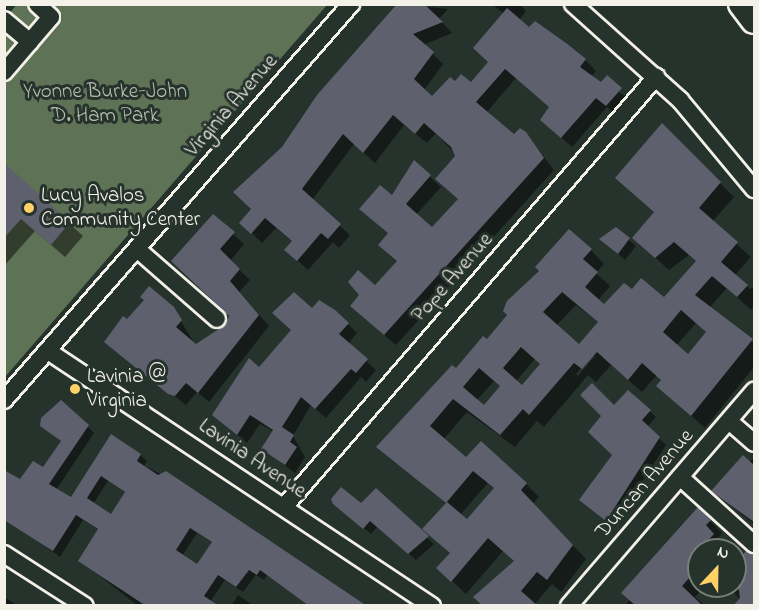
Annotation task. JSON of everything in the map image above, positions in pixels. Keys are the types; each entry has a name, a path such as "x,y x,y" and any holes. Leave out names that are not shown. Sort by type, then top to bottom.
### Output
{"highway":[{"path":"741,4 754,21"},
{"path":"747,4 754,13"}],"street":[{"path":"4,11 5,4"},
{"path":"4,72 51,17 37,4"},
{"name":"Virginia Avenue","path":"4,400 351,4"},
{"path":"573,4 656,77 754,189"},
{"path":"4,20 30,42"},
{"name":"Pope Avenue","path":"284,507 656,77"},
{"path":"137,249 218,319"},
{"name":"Lavinia Avenue","path":"48,351 432,606"},
{"name":"Duncan Avenue","path":"569,606 754,391"},
{"path":"729,421 754,443"},
{"path":"680,477 754,544"},
{"path":"4,554 85,606"}],"green space":[{"name":"Yvonne Burke-John D. Ham Park","path":"17,4 327,5 5,377 5,19"}],"building":[{"path":"397,4 424,4 443,22 413,34 434,52 414,79 432,96 450,77 455,81 461,74 471,82 488,62 473,48 507,8 529,27 535,21 566,43 586,59 580,67 601,82 607,75 622,88 606,106 596,98 561,138 540,120 549,107 505,69 476,102 514,134 520,128 526,132 544,158 384,335 350,306 359,295 348,282 358,270 375,285 397,261 378,245 388,233 359,209 380,185 392,195 414,160 431,175 406,204 432,227 458,199 435,179 455,156 451,147 424,123 415,134 393,115 363,153 343,134 302,189 341,224 328,239 321,233 297,261 284,250 292,241 265,218 251,234 239,223 251,209 233,192 282,147 317,95"},
{"path":"662,123 721,182 699,208 738,242 721,262 748,285 737,297 712,276 695,295 753,339 691,416 656,386 661,380 642,363 628,380 597,352 582,369 574,363 529,415 523,409 500,435 453,399 430,426 466,457 481,441 527,483 521,490 573,545 547,580 537,572 521,591 538,606 483,606 473,597 514,561 488,538 451,582 436,568 450,553 422,529 447,502 467,519 494,488 473,471 446,503 376,447 452,365 456,368 483,336 487,339 507,315 503,311 507,301 539,271 535,267 569,229 592,249 583,259 598,272 585,287 604,304 624,283 632,289 641,278 664,297 696,261 674,242 655,258 632,238 654,212 615,178","holes":["562,292 598,322 579,344 543,312","681,310 706,332 688,354 663,332","521,347 540,364 522,385 503,368","479,368 500,386 484,405 463,387"]},
{"name":"Lucy Avalos Community Center","path":"4,163 70,222 51,245 21,219 4,238"},
{"path":"213,214 235,232 220,249 240,269 230,281 259,315 198,393 186,383 175,396 168,394 104,342 123,316 127,319 144,300 140,297 149,286 174,307 182,320 176,327 196,344 225,325 229,316 171,261"},
{"path":"616,227 630,238 618,254 599,239"},
{"path":"294,292 312,308 319,300 335,310 349,323 339,334 368,359 356,373 351,369 315,409 301,397 282,427 294,435 290,442 297,447 285,465 261,449 273,430 250,415 237,435 212,415 249,358 259,367 291,330 272,313"},
{"path":"592,383 614,405 628,390 651,410 642,420 660,437 606,521 579,500 612,455 588,432 601,416 580,395"},
{"path":"61,400 89,425 49,484 71,497 111,434 141,454 137,461 158,475 166,471 367,606 309,606 260,570 257,575 249,570 236,587 218,575 204,596 219,606 146,606 78,561 98,529 76,515 53,551 4,520 4,470 20,479 33,461 43,467 61,441 40,426 41,418","holes":["101,476 125,492 111,514 87,498","190,528 212,542 197,564 176,550"]},
{"path":"743,455 754,465 754,522 711,491"},
{"path":"341,487 361,503 376,488 429,536 408,554 370,521 363,529 333,504 331,499"},
{"path":"698,507 711,520 706,525 714,534 710,538 687,538 687,580 682,586 687,591 687,598 695,598 703,606 636,606 621,593"},
{"path":"747,551 754,554 754,606 733,606 740,598 747,598"}],"place":[{"name":"Lucy Avalos Community Center","path":"29,208"},
{"name":"Lavinia @ Virginia","path":"75,389"}]}
